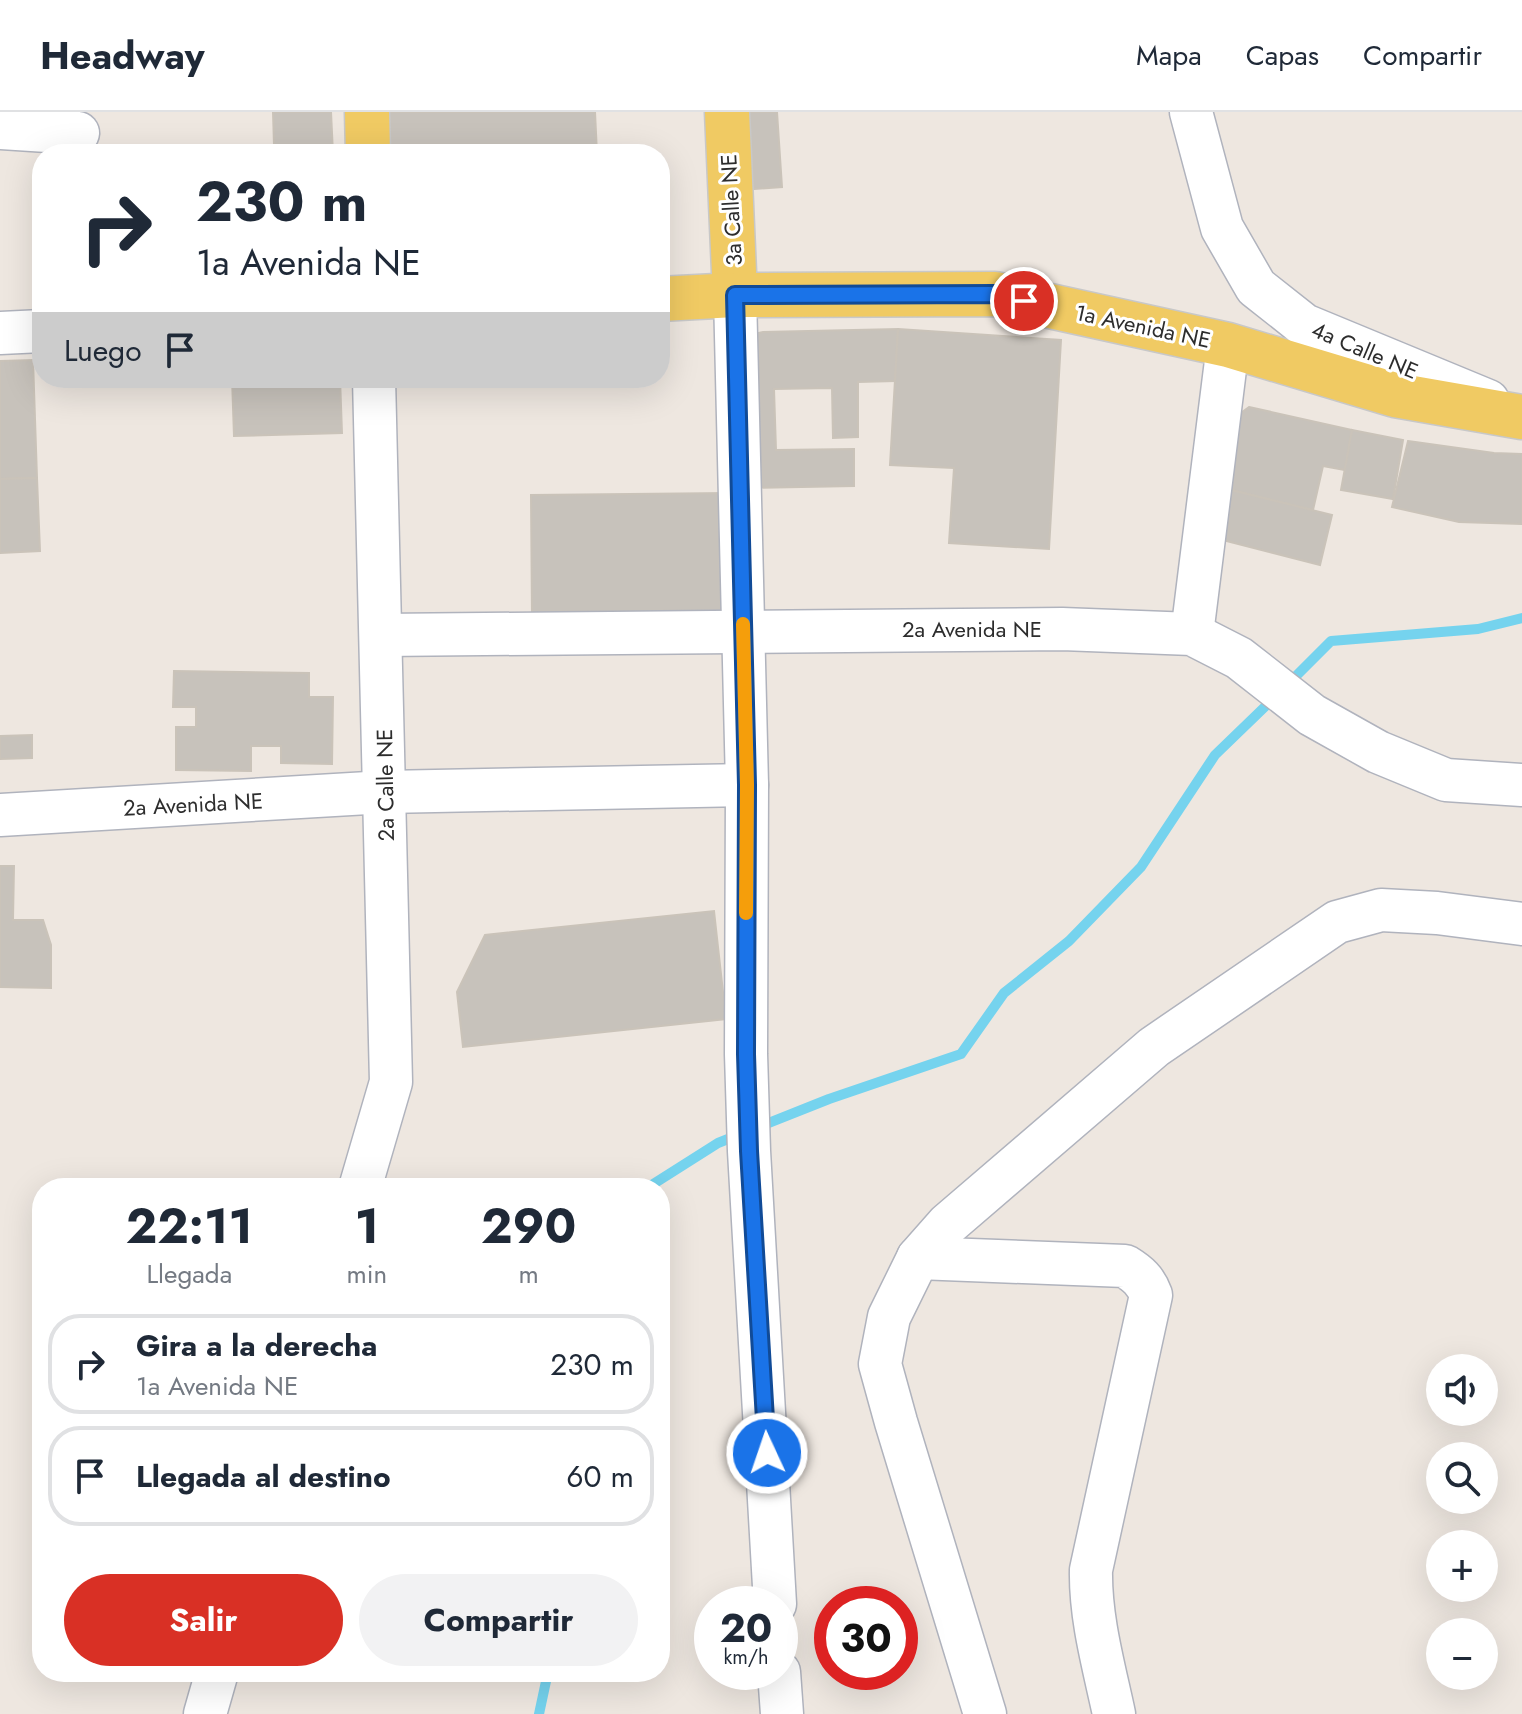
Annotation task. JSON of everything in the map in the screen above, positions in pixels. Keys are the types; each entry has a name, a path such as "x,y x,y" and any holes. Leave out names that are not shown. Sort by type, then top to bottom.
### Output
{"main road":[{"path":"367,112 368,144"},
{"name":"3a Calle NE","path":"727,112 735,295"},
{"name":"1a Avenida NE","path":"670,298 735,295 995,294 1228,345 1395,395 1522,416"}],"street":[{"name":"4a Calle NE","path":"1191,112 1222,228 1256,287 1304,325 1522,416"},
{"path":"0,128 78,133"},
{"name":"3a Calle NE","path":"735,295 747,785 746,1054 774,1586"},
{"path":"0,333 32,331"},
{"path":"1192,634 1228,345"},
{"name":"2a Calle NE","path":"363,1178 391,1082 374,388"},
{"name":"2a Avenida NE","path":"381,635 1062,629 1192,634 1239,658 1312,715 1378,752 1446,780 1522,785"},
{"name":"2a Avenida NE","path":"0,815 385,792 747,785"},
{"path":"985,1714 880,1364 889,1317 918,1258 948,1224 1154,1047 1337,922 1381,910 1437,913 1522,924"},
{"path":"918,1258 1125,1266 1147,1283 1151,1295 1091,1570 1090,1593 1114,1714"},
{"path":"205,1714 214,1682"},
{"path":"780,1690 782,1714"}],"building":[{"path":"273,112 331,112 333,144 274,144"},
{"path":"376,112 595,112 597,144 378,144"},
{"path":"737,112 777,112 782,187 742,190"},
{"path":"898,329 895,381 858,382 858,437 833,438 832,388 774,389 776,450 854,449 854,486 743,488 749,335 763,332"},
{"path":"898,329 1061,340 1049,549 949,543 954,468 890,465"},
{"path":"32,360 37,478 0,479 0,361"},
{"path":"232,388 340,388 342,433 234,436"},
{"path":"1249,407 1352,430 1345,470 1323,466 1313,510 1223,488 1238,415"},
{"path":"1352,430 1403,440 1393,499 1341,490"},
{"path":"1408,441 1522,454 1522,524 1459,522 1392,507"},
{"path":"37,478 40,551 0,553 0,479"},
{"path":"1223,488 1332,515 1320,565 1211,537"},
{"path":"728,493 730,616 532,617 531,495"},
{"path":"174,671 309,673 309,697 333,697 332,764 281,763 281,746 251,746 251,771 176,770 176,727 196,727 196,707 173,707"},
{"path":"32,735 32,758 0,759 0,736"},
{"path":"0,866 14,866 13,920 43,920 51,945 51,988 0,987"},
{"path":"714,911 726,1019 463,1047 457,992 485,935"}],"waterway":[{"path":"1286,686 1331,641 1478,629 1522,618"},
{"path":"756,1128 829,1099 961,1054 1004,993 1069,941 1141,867 1215,755 1275,697"},
{"path":"663,1178 718,1143 738,1135"},
{"path":"539,1714 546,1682"}],"slow traffic":[{"path":"743,624 746,913"}],"route":[{"path":"767,1453 746,1054 747,785 735,295 995,294 1024,301"}]}
